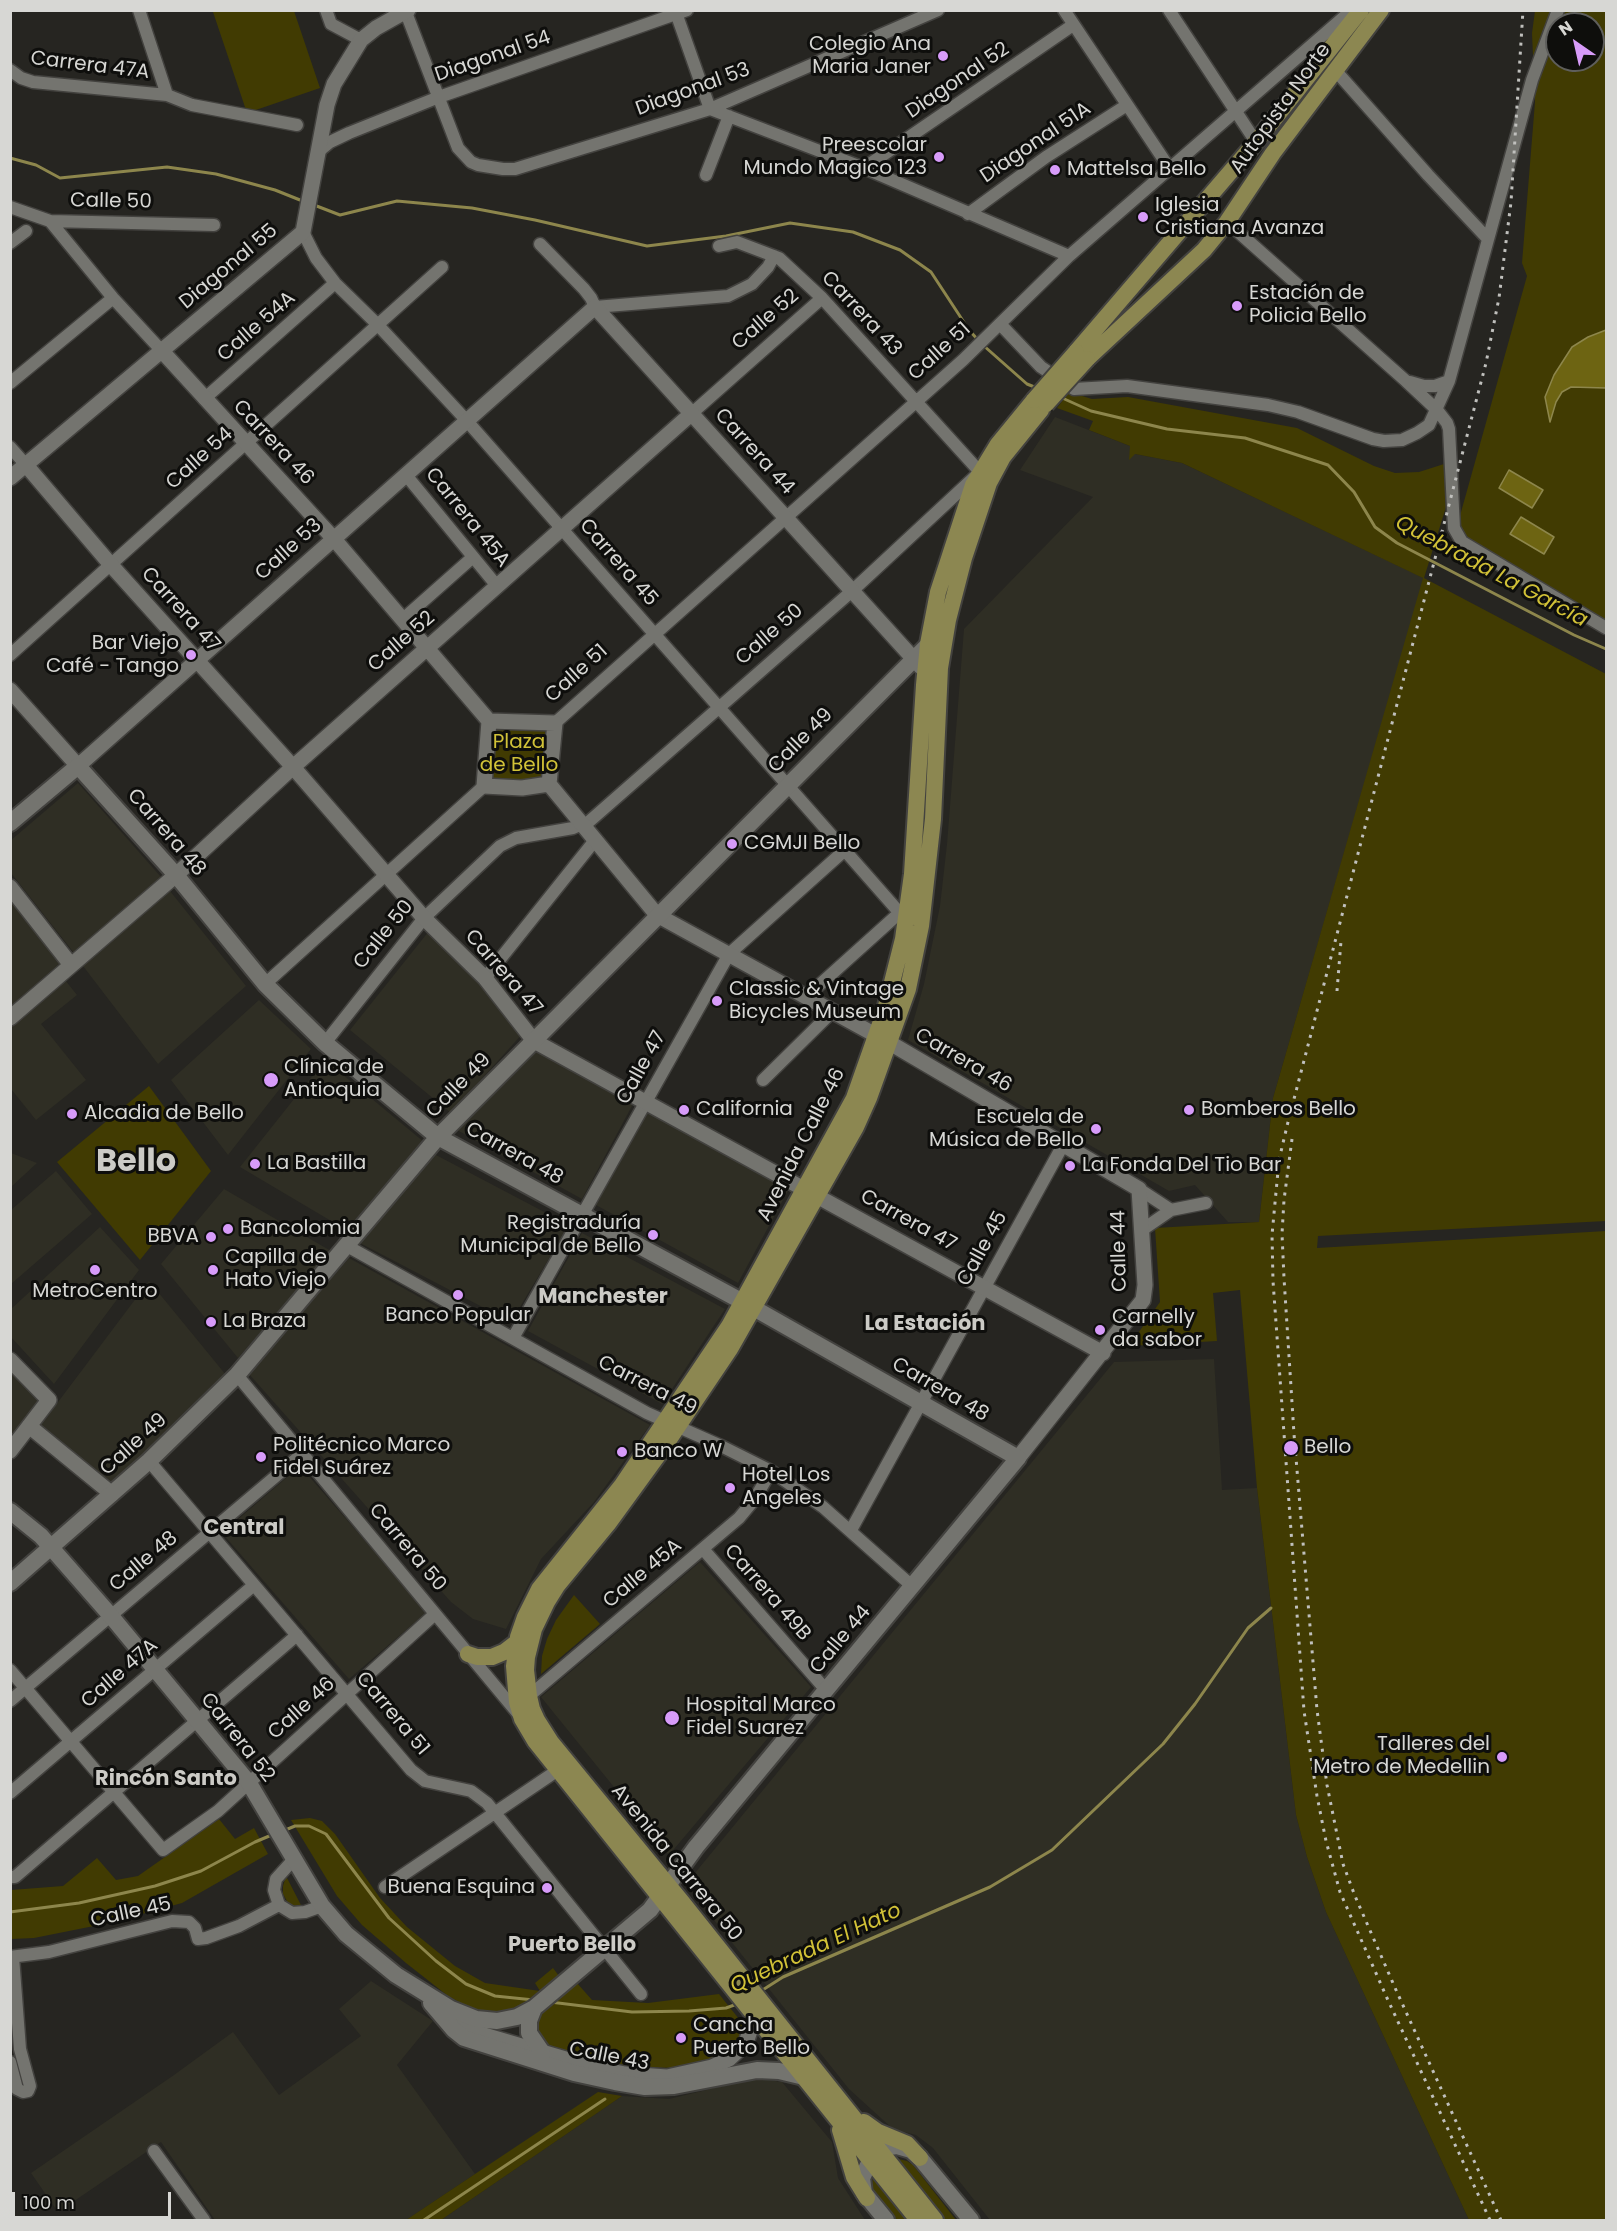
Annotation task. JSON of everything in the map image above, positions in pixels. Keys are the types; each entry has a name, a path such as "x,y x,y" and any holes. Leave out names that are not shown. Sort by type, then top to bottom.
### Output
{"main road":[{"name":"Autopista Norte","path":"1082,356 1361,10"},
{"name":"Autopista Norte","path":"1082,356 1178,277 1204,250 1227,222 1273,153 1381,10"},
{"path":"1040,402 1082,356"},
{"name":"Avenida Calle 46","path":"883,1039 905,912 916,821 925,671 941,581 968,498 980,472 1005,435 1040,402"},
{"name":"Avenida Calle 46","path":"529,1696 527,1657 534,1629 547,1602 557,1586 608,1524 748,1306 811,1192 908,989 927,888 935,790 939,687 947,626 967,547 989,483 1040,402"},
{"name":"Calle 49","path":"10,1583 149,1461 237,1375 438,1137 947,626"},
{"name":"Calle 53","path":"10,823 78,766"},
{"name":"Carrera 48","path":"78,766 176,875 265,984 325,1043 438,1137 748,1306 1018,1458"},
{"name":"Avenida Calle 46","path":"522,1719 514,1685 513,1666 517,1642 525,1617 539,1589 672,1424"},
{"name":"Calle 44","path":"423,1993 462,2014 486,2021 507,2020 525,2014 643,1917 696,1846 1018,1458"},
{"name":"Carrera 52","path":"10,1511 51,1546 249,1783 322,1906 345,1935 423,1993"},
{"path":"468,1654 477,1657 492,1657 504,1652 517,1642"},
{"name":"Avenida Carrera 50","path":"529,1696 537,1720 551,1742 664,1891 738,1983 804,2077 834,2104"},
{"name":"Avenida Carrera 50","path":"522,1719 535,1742 558,1770 664,1891"},
{"name":"Calle 43","path":"423,1993 450,2025 469,2040 574,2073 629,2085 674,2086 753,2070 779,2071 804,2077"},
{"path":"534,2008 529,2021 530,2033 542,2052"},
{"name":"Avenida Carrera 50","path":"756,2010 876,2156 935,2220"},
{"path":"834,2104 873,2129 907,2144 971,2220"},
{"path":"834,2104 854,2177 881,2217"},
{"path":"867,2198 862,2188 862,2178 876,2156 889,2147 897,2146 911,2150 920,2157"},
{"name":"Avenida Carrera 50","path":"876,2156 918,2220"}],"street":[{"path":"139,10 168,95 192,105 297,126"},
{"path":"326,10 331,24 361,40"},
{"name":"Diagonal 53","path":"439,97 458,148 471,162 478,165 515,169 710,109 938,10"},
{"path":"1064,10 1170,169"},
{"path":"1169,10 1256,142"},
{"name":"Calle 51","path":"549,784 555,723 963,360 1070,256 1352,10"},
{"path":"1001,325 1041,367 1074,388 1127,386 1268,405 1298,412 1384,441 1402,440 1417,433 1429,425 1449,381 1532,80 1558,10"},
{"path":"406,11 439,97"},
{"name":"Diagonal 55","path":"10,478 303,229 334,84 361,40 376,28 406,11"},
{"path":"680,12 710,109 864,168 1070,256"},
{"name":"Diagonal 54","path":"317,158 330,142 349,133 439,97 680,12"},
{"name":"Diagonal 52","path":"864,168 1073,25"},
{"name":"Carrera 47A","path":"10,70 21,78 33,82 168,95"},
{"path":"1335,70 1487,238"},
{"name":"Diagonal 51A","path":"968,214 1046,157 1127,105"},
{"path":"706,175 729,116"},
{"name":"Calle 50","path":"10,207 50,221 214,225"},
{"name":"Carrera 46","path":"50,221 113,298 334,539 489,721"},
{"path":"1227,222 1437,410 1449,429 1454,528 1462,542 1606,628"},
{"name":"Carrera 45","path":"303,229 316,258 335,283 467,420 787,785 905,912"},
{"path":"10,243 26,231"},
{"name":"Carrera 43","path":"719,246 737,242 779,258 822,298 980,472"},
{"name":"Carrera 44","path":"540,244 584,289 595,307 939,687"},
{"path":"595,307 728,296 752,284 768,267 774,256"},
{"name":"Calle 54","path":"10,655 442,267"},
{"name":"Calle 54A","path":"204,399 335,283"},
{"path":"10,383 113,298"},
{"name":"Calle 52","path":"10,1017 176,875 293,766 822,298"},
{"name":"Calle 53","path":"78,766 595,307"},
{"path":"1406,381 1424,386 1435,386 1449,381"},
{"name":"Carrera 47","path":"10,447 111,565 293,766 424,918 485,978 534,1041 1103,1353"},
{"name":"Calle 50","path":"325,1043 424,918 500,846 516,838 583,825 852,591 980,472"},
{"name":"Carrera 45A","path":"406,475 497,586"},
{"path":"403,619 473,557"},
{"name":"Carrera 48","path":"10,690 78,766"},
{"path":"265,984 484,786 489,721"},
{"name":"Calle 51","path":"489,721 555,723"},
{"path":"484,786 522,788 549,784"},
{"name":"Carrera 46","path":"549,784 657,915 883,1039 1171,1210"},
{"path":"485,978 596,839"},
{"name":"Calle 47","path":"513,1338 729,954 845,850"},
{"path":"10,886 71,965"},
{"path":"806,997 905,912"},
{"path":"763,1080 833,1011"},
{"name":"Calle 45","path":"851,1530 1063,1145"},
{"name":"Calle 44","path":"1018,1458 1143,1300 1145,1285 1139,1189"},
{"path":"1142,1230 1171,1210 1206,1203"},
{"name":"Carrera 49","path":"346,1246 640,1409 771,1471 808,1495 851,1530 912,1587"},
{"path":"10,1360 49,1400 10,1451"},
{"name":"Carrera 50","path":"237,1375 522,1719"},
{"path":"29,1426 112,1494"},
{"name":"Calle 48","path":"10,1701 302,1454"},
{"name":"Carrera 51","path":"149,1461 419,1778 433,1784 471,1791 487,1803 641,1994"},
{"name":"Calle 45A","path":"529,1696 748,1509 771,1471"},
{"name":"Carrera 49B","path":"703,1549 826,1690"},
{"name":"Calle 47A","path":"10,1793 254,1585"},
{"name":"Calle 46","path":"113,1793 163,1850 211,1818 435,1614"},
{"path":"10,1877 15,1877 297,1635"},
{"path":"10,1670 113,1793"},
{"path":"385,1887 558,1770"},
{"path":"294,1859 276,1880 274,1890 279,1905 291,1913 305,1912 322,1906"},
{"name":"Calle 45","path":"12,1957 70,1947 172,1921 189,1922 195,1928 198,1939 206,1938 239,1926 279,1905"},
{"path":"10,2062 17,2089 23,2092 28,2091 30,2086 20,2049 12,1957"},
{"name":"Calle 43","path":"450,2025 625,2074 653,2077 683,2074 712,2067 729,2059 746,2043 756,2010"},
{"path":"154,2151 204,2220"}],"shaded area":[{"path":"1606,330 1606,388 1571,387 1562,392 1556,402 1550,422 1545,397 1554,375 1572,347"},
{"path":"1055,417 1130,446 1135,454 1182,463 1424,578 1273,1098 1259,1222 1228,1222 1195,1185 1169,1191 908,1040 924,984 940,906 964,629 1093,497 1020,470"},
{"path":"1509,470 1543,490 1532,508 1499,488"},
{"path":"1521,517 1554,537 1544,554 1510,534"},
{"path":"78,783 161,877 74,953 11,873 10,841"},
{"path":"170,891 246,986 158,1064 83,966"},
{"path":"10,901 60,963 11,1006 10,1006"},
{"path":"429,931 451,949 524,1032 451,1113 350,1030"},
{"path":"65,980 77,995 41,1024 86,1080 36,1120 11,1089 11,1025"},
{"path":"259,1000 311,1049 228,1155 171,1080"},
{"path":"536,1050 633,1104 582,1199 457,1130"},
{"path":"325,1060 424,1142 348,1231 240,1167"},
{"path":"647,1112 789,1189 738,1283 596,1205"},
{"path":"10,1153 37,1163 11,1187"},
{"path":"436,1155 569,1225 511,1322 358,1242"},
{"path":"56,1171 92,1214 11,1284 11,1210"},
{"path":"224,1189 331,1251 238,1358 161,1264"},
{"path":"100,1227 139,1270 54,1384 11,1337 11,1309"},
{"path":"582,1233 725,1309 662,1404 528,1331"},
{"path":"349,1258 650,1425 594,1502 541,1559 506,1629 473,1619 451,1602 249,1374"},
{"path":"149,1281 226,1375 112,1483 40,1426"},
{"path":"1214,1359 1222,1490 1257,1488 1296,1815 1307,1857 1326,1912 1469,2220 990,2220 933,2148 916,2135 893,2129 849,2089 702,1905 692,1884 695,1873 1114,1362"},
{"path":"11,1369 40,1401 11,1439"},
{"path":"300,1466 427,1612 349,1679 222,1533"},
{"name":"Hospital Marco Fidel Suarez","path":"700,1562 811,1687 669,1855 541,1697"},
{"path":"371,1981 433,2021 397,2065 475,2174 406,2220 215,2220 161,2142 58,2212 31,2173 233,2032 279,2095 361,2036 339,2009"},
{"path":"756,2078 782,2082 832,2142 838,2178 865,2220 441,2220 622,2096 669,2099"}],"green space":[{"path":"217,10 294,11 320,88 247,113 213,12"},
{"path":"1535,11 1606,11 1606,628 1475,551 1456,530 1527,276 1522,263 1535,102 1532,33"},
{"path":"1069,392 1092,399 1128,397 1297,428 1374,466 1395,473 1419,472 1444,464 1446,507 1424,578 1606,674 1606,1221 1318,1236 1317,1248 1606,1231 1606,2220 1469,2220 1326,1912 1307,1857 1296,1815 1257,1488 1240,1290 1213,1293 1217,1341 1129,1346 1160,1302 1155,1228 1259,1222 1273,1098 1423,578 1182,463 1135,454 1129,460 1130,446 1089,430 1093,421 1057,408"},
{"name":"Plaza de Bello","path":"492,725 551,726 546,781 488,781"},
{"path":"149,1086 211,1171 140,1260 57,1162"},
{"path":"574,1595 600,1624 541,1674 542,1656 547,1639 556,1620"},
{"path":"310,1818 322,1821 335,1834 380,1898 407,1927 455,1966 485,1983 540,1991 535,1983 553,1968 559,1976 542,1991 516,2009 496,2012 472,2009 448,1996 362,1925 337,1896 291,1820"},
{"path":"219,1819 235,1839 254,1828 268,1854 182,1903 109,1923 34,1938 11,1939 11,1890 63,1886 97,1858 116,1880 138,1876"},
{"path":"286,1876 303,1909 293,1908 283,1894"},
{"path":"577,1983 592,2000 648,2003 719,1994 743,2024 743,2032 738,2041 725,2053 703,2063 681,2068 632,2067 547,2047 537,2032 537,2022 542,2012"},
{"path":"598,2092 622,2096 441,2220 406,2220"},
{"path":"894,2158 913,2165 956,2220 943,2220"},
{"path":"873,2175 910,2220 897,2220 874,2191"}],"waterway":[{"name":"Quebrada La García","path":"10,158 36,165 60,178 167,167 216,174 275,190 305,202"},
{"name":"Quebrada La García","path":"314,205 340,215 397,201 472,208 647,246 726,236 790,223 853,232 900,250 931,272 969,330 979,341"},
{"name":"Quebrada La García","path":"984,346 1027,384 1037,388"},
{"name":"Quebrada La García","path":"1060,397 1091,411 1167,429 1245,438 1328,465 1354,492 1375,527 1397,543 1574,635 1606,649"},
{"name":"Quebrada El Hato","path":"761,1991 783,1977 990,1887 1052,1850 1163,1744 1195,1704 1248,1628 1271,1608"},
{"name":"Quebrada El Hato","path":"283,1831 295,1826 309,1826 326,1834 389,1918 436,1961 466,1984 495,1996 534,2000"},
{"name":"Quebrada El Hato","path":"10,1912 79,1903 155,1886 201,1871 274,1834"},
{"name":"Quebrada El Hato","path":"550,2002 632,2012 689,2011 726,2008 737,2004"},
{"path":"424,2220 605,2099"}],"railway":[{"path":"1490,2220 1340,1892 1326,1841 1304,1711 1273,1281 1272,1235 1279,1160 1288,1122 1486,363 1499,298 1511,202 1523,10"},
{"path":"1337,991 1341,941"},
{"path":"1292,1139 1282,1234 1284,1278 1294,1434 1317,1710 1327,1785 1343,1864 1355,1896 1501,2220"}],"place":[{"name":"Colegio Ana Maria Janer","path":"943,56"},
{"name":"Preescolar Mundo Magico 123","path":"939,157"},
{"name":"Mattelsa Bello","path":"1055,170"},
{"name":"Iglesia Cristiana Avanza","path":"1143,217"},
{"name":"Estación de Policia Bello","path":"1237,306"},
{"name":"Bar Viejo Café - Tango","path":"191,655"},
{"name":"CGMJI Bello","path":"732,844"},
{"name":"Classic & Vintage Bicycles Museum","path":"717,1001"},
{"name":"Clínica de Antioquia","path":"271,1080"},
{"name":"California","path":"684,1110"},
{"name":"Bomberos Bello","path":"1189,1110"},
{"name":"Alcadia de Bello","path":"72,1114"},
{"name":"Escuela de Música de Bello","path":"1096,1129"},
{"name":"La Bastilla","path":"255,1164"},
{"name":"La Fonda Del Tio Bar","path":"1070,1166"},
{"name":"Bancolomia","path":"228,1229"},
{"name":"Registraduría Municipal de Bello","path":"653,1235"},
{"name":"BBVA","path":"211,1237"},
{"name":"MetroCentro","path":"95,1270"},
{"name":"Capilla de Hato Viejo","path":"213,1270"},
{"name":"Banco Popular","path":"458,1295"},
{"name":"La Braza","path":"211,1322"},
{"name":"Carnelly da sabor","path":"1100,1330"},
{"name":"Bello","path":"1291,1448"},
{"name":"Banco W","path":"622,1452"},
{"name":"Politécnico Marco Fidel Suárez","path":"261,1457"},
{"name":"Hotel Los Angeles","path":"730,1488"},
{"name":"Hospital Marco Fidel Suarez","path":"672,1718"},
{"name":"Talleres del Metro de Medellin","path":"1502,1757"},
{"name":"Buena Esquina","path":"547,1888"},
{"name":"Cancha Puerto Bello","path":"681,2038"}],"district":[{"name":"Bello","path":"136,1163"},
{"name":"Manchester","path":"603,1298"},
{"name":"La Estación","path":"925,1325"},
{"name":"Central","path":"244,1529"},
{"name":"Rincón Santo","path":"166,1780"},
{"name":"Puerto Bello","path":"572,1946"}]}
